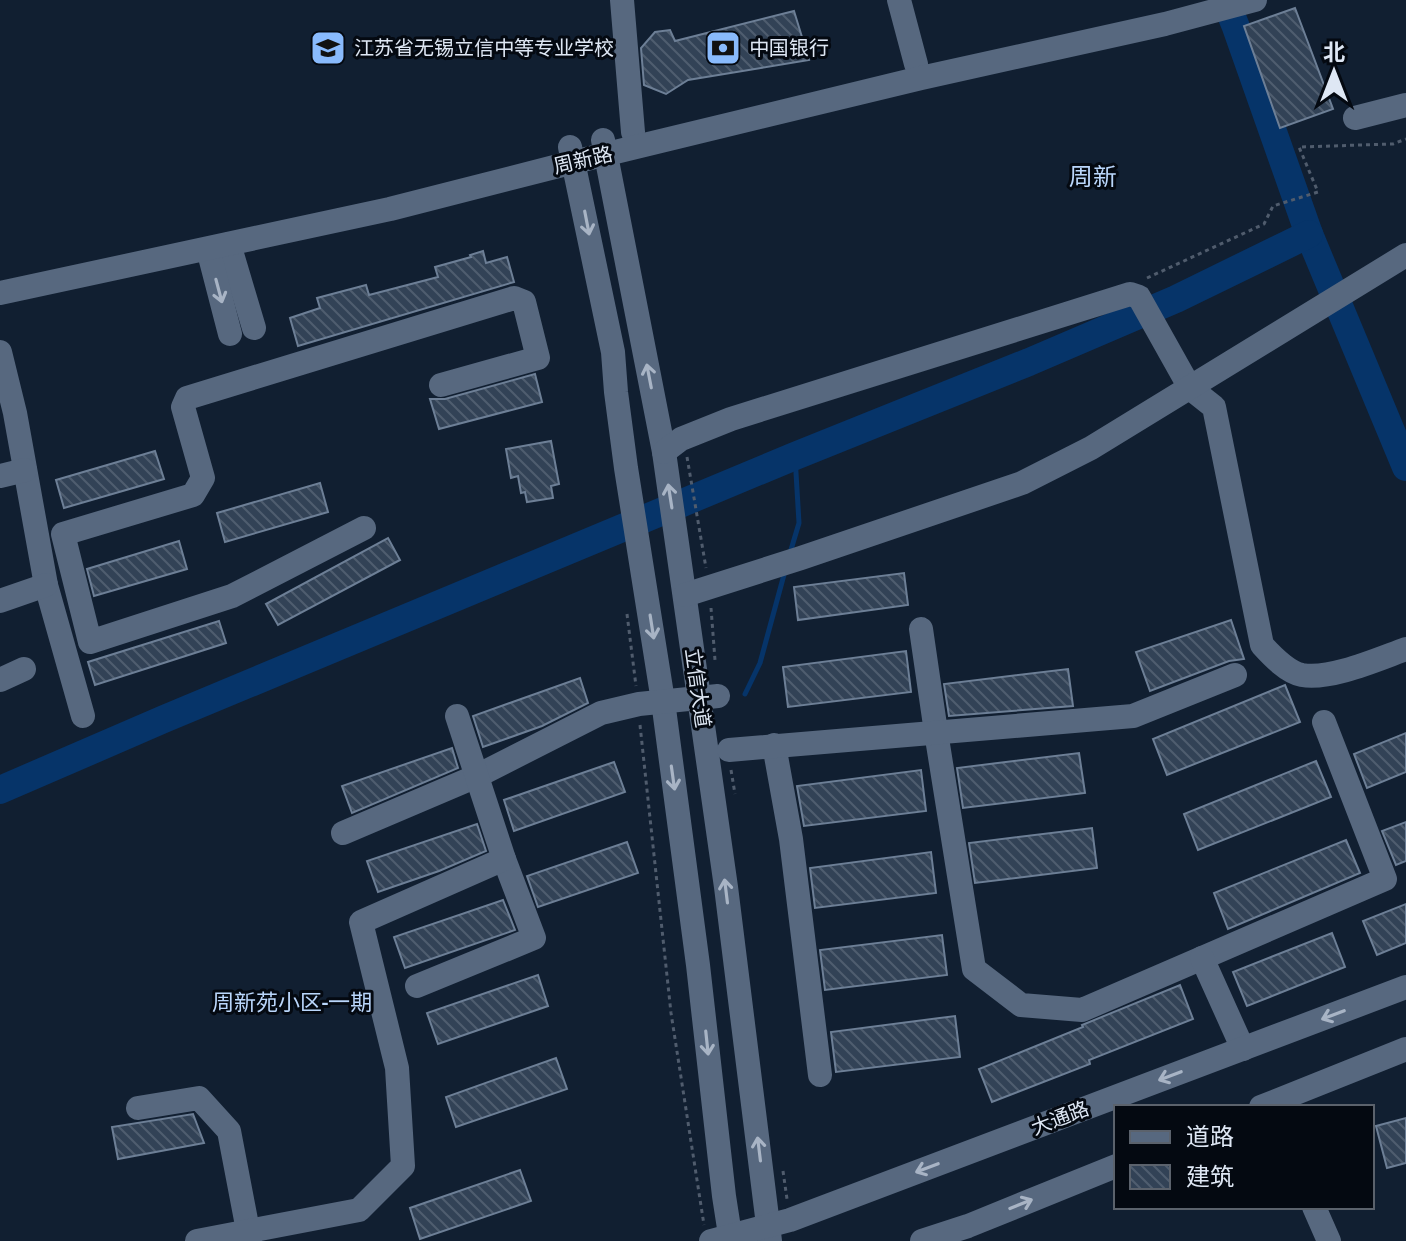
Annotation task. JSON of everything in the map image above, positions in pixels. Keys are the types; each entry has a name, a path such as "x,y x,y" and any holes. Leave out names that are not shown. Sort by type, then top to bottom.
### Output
{"street":[{"path":"622,0 633,132"},
{"path":"899,0 916,64"},
{"path":"1162,18 1204,0"},
{"path":"1162,18 1255,0"},
{"name":"周新路","path":"604,147 633,132 916,64 1162,18"},
{"name":"周新路","path":"0,280 921,78 1162,18"},
{"path":"1355,118 1406,105"},
{"name":"立信大道","path":"604,147 664,452 685,595 708,696 726,887 769,1234"},
{"name":"周新路","path":"0,293 390,209 572,154"},
{"name":"立信大道","path":"572,154 613,352 626,468 663,701 698,965 724,1196 719,1236"},
{"path":"218,246 242,331"},
{"path":"685,595 1022,483 1091,448 1402,256"},
{"path":"664,452 681,439 731,419 1130,294 1139,297 1190,388 1214,407 1262,645 1275,659 1300,675 1328,675 1406,649"},
{"path":"364,528 232,596 90,642 63,534 193,495 203,478 183,407 187,398 514,298 524,302 538,358 441,385"},
{"path":"0,352 15,413 46,585 83,716"},
{"path":"0,476 25,470"},
{"path":"0,601 46,585"},
{"path":"921,629 974,969 1021,1005 1082,1010 1385,879 1324,722"},
{"path":"0,680 24,669"},
{"path":"729,750 1133,716 1235,675"},
{"path":"343,833 477,776 601,713 639,704 708,696"},
{"path":"417,986 534,938 504,859 457,716"},
{"path":"774,745 791,839 820,1075"},
{"path":"197,1241 249,1236 359,1210 403,1166 397,1068 361,922 504,859"},
{"path":"1202,958 1243,1049"},
{"name":"大通路","path":"719,1236 769,1234 1406,987"},
{"path":"1269,1105 1406,1049"},
{"path":"138,1108 199,1098 229,1131 249,1236"},
{"path":"922,1241 968,1226 1114,1167"},
{"path":"1315,1209 1329,1241"}],"path":[{"path":"1139,297 1139,281 1264,224 1273,206 1318,192 1299,147 1393,144 1406,139"},
{"path":"688,461 698,520"},
{"path":"626,603 671,1013 719,1236"}],"building":[{"path":"1295,8 1333,109 1280,128 1244,26"},
{"name":"中国银行","path":"794,11 809,60 688,80 666,94 644,85 641,48 655,32 670,30 675,41"},
{"path":"483,251 486,263 507,257 514,282 298,346 290,318 320,308 317,298 366,285 369,295 438,277 435,267"},
{"path":"535,374 542,402 439,429 430,399 445,399"},
{"path":"551,441 559,484 551,486 553,498 527,502 525,492 521,493 518,476 511,478 506,449"},
{"path":"155,451 164,479 64,508 56,480"},
{"path":"320,483 328,512 225,542 217,513"},
{"path":"388,538 400,560 278,625 266,604"},
{"path":"179,541 187,569 94,596 87,569"},
{"path":"904,573 908,605 798,620 794,587"},
{"path":"1231,620 1244,659 1229,661 1150,691 1136,652"},
{"path":"219,621 226,643 95,685 88,662"},
{"path":"906,651 911,692 788,707 783,667"},
{"path":"1068,669 1073,706 949,716 944,684"},
{"path":"580,678 588,703 542,726 483,747 473,716"},
{"path":"1285,685 1300,722 1167,775 1153,739"},
{"path":"1406,733 1406,772 1367,788 1354,754"},
{"path":"452,748 458,768 352,813 342,786"},
{"path":"1079,753 1085,793 963,808 957,768"},
{"path":"1316,761 1331,797 1198,850 1184,814"},
{"path":"614,762 625,792 514,831 504,800"},
{"path":"921,770 926,811 804,826 797,786"},
{"path":"1406,822 1406,861 1396,865 1382,831"},
{"path":"477,824 486,851 378,892 367,861"},
{"path":"1092,828 1097,868 975,883 969,843"},
{"path":"1346,840 1360,873 1228,929 1214,893"},
{"path":"627,842 638,873 538,907 527,876"},
{"path":"931,852 936,893 815,908 810,868"},
{"path":"503,900 515,930 405,968 394,937"},
{"path":"1406,904 1406,943 1377,955 1363,921"},
{"path":"1332,933 1345,967 1247,1006 1233,972"},
{"path":"942,935 947,975 825,990 820,950"},
{"path":"538,975 548,1006 438,1044 427,1013"},
{"path":"1180,985 1193,1019 992,1102 979,1069"},
{"path":"955,1016 960,1057 836,1072 831,1032"},
{"path":"556,1058 567,1089 456,1127 446,1097"},
{"path":"193,1114 204,1143 118,1159 112,1127"},
{"path":"1406,1118 1406,1163 1387,1168 1376,1126"},
{"path":"520,1170 531,1201 420,1239 410,1208"}],"waterway":[{"path":"1225,0 1309,234 1406,467"},
{"path":"0,790 795,456 1029,362 1176,299 1309,234"},
{"path":"790,553 799,523 795,456"},
{"path":"745,694 760,663 785,571"}],"place":[{"name":"江苏省无锡立信中等专业学校","path":"328,48"},
{"name":"中国银行","path":"723,48"}],"district":[{"name":"周新","path":"1093,177"},
{"name":"周新苑小区-一期","path":"292,1002"}]}
